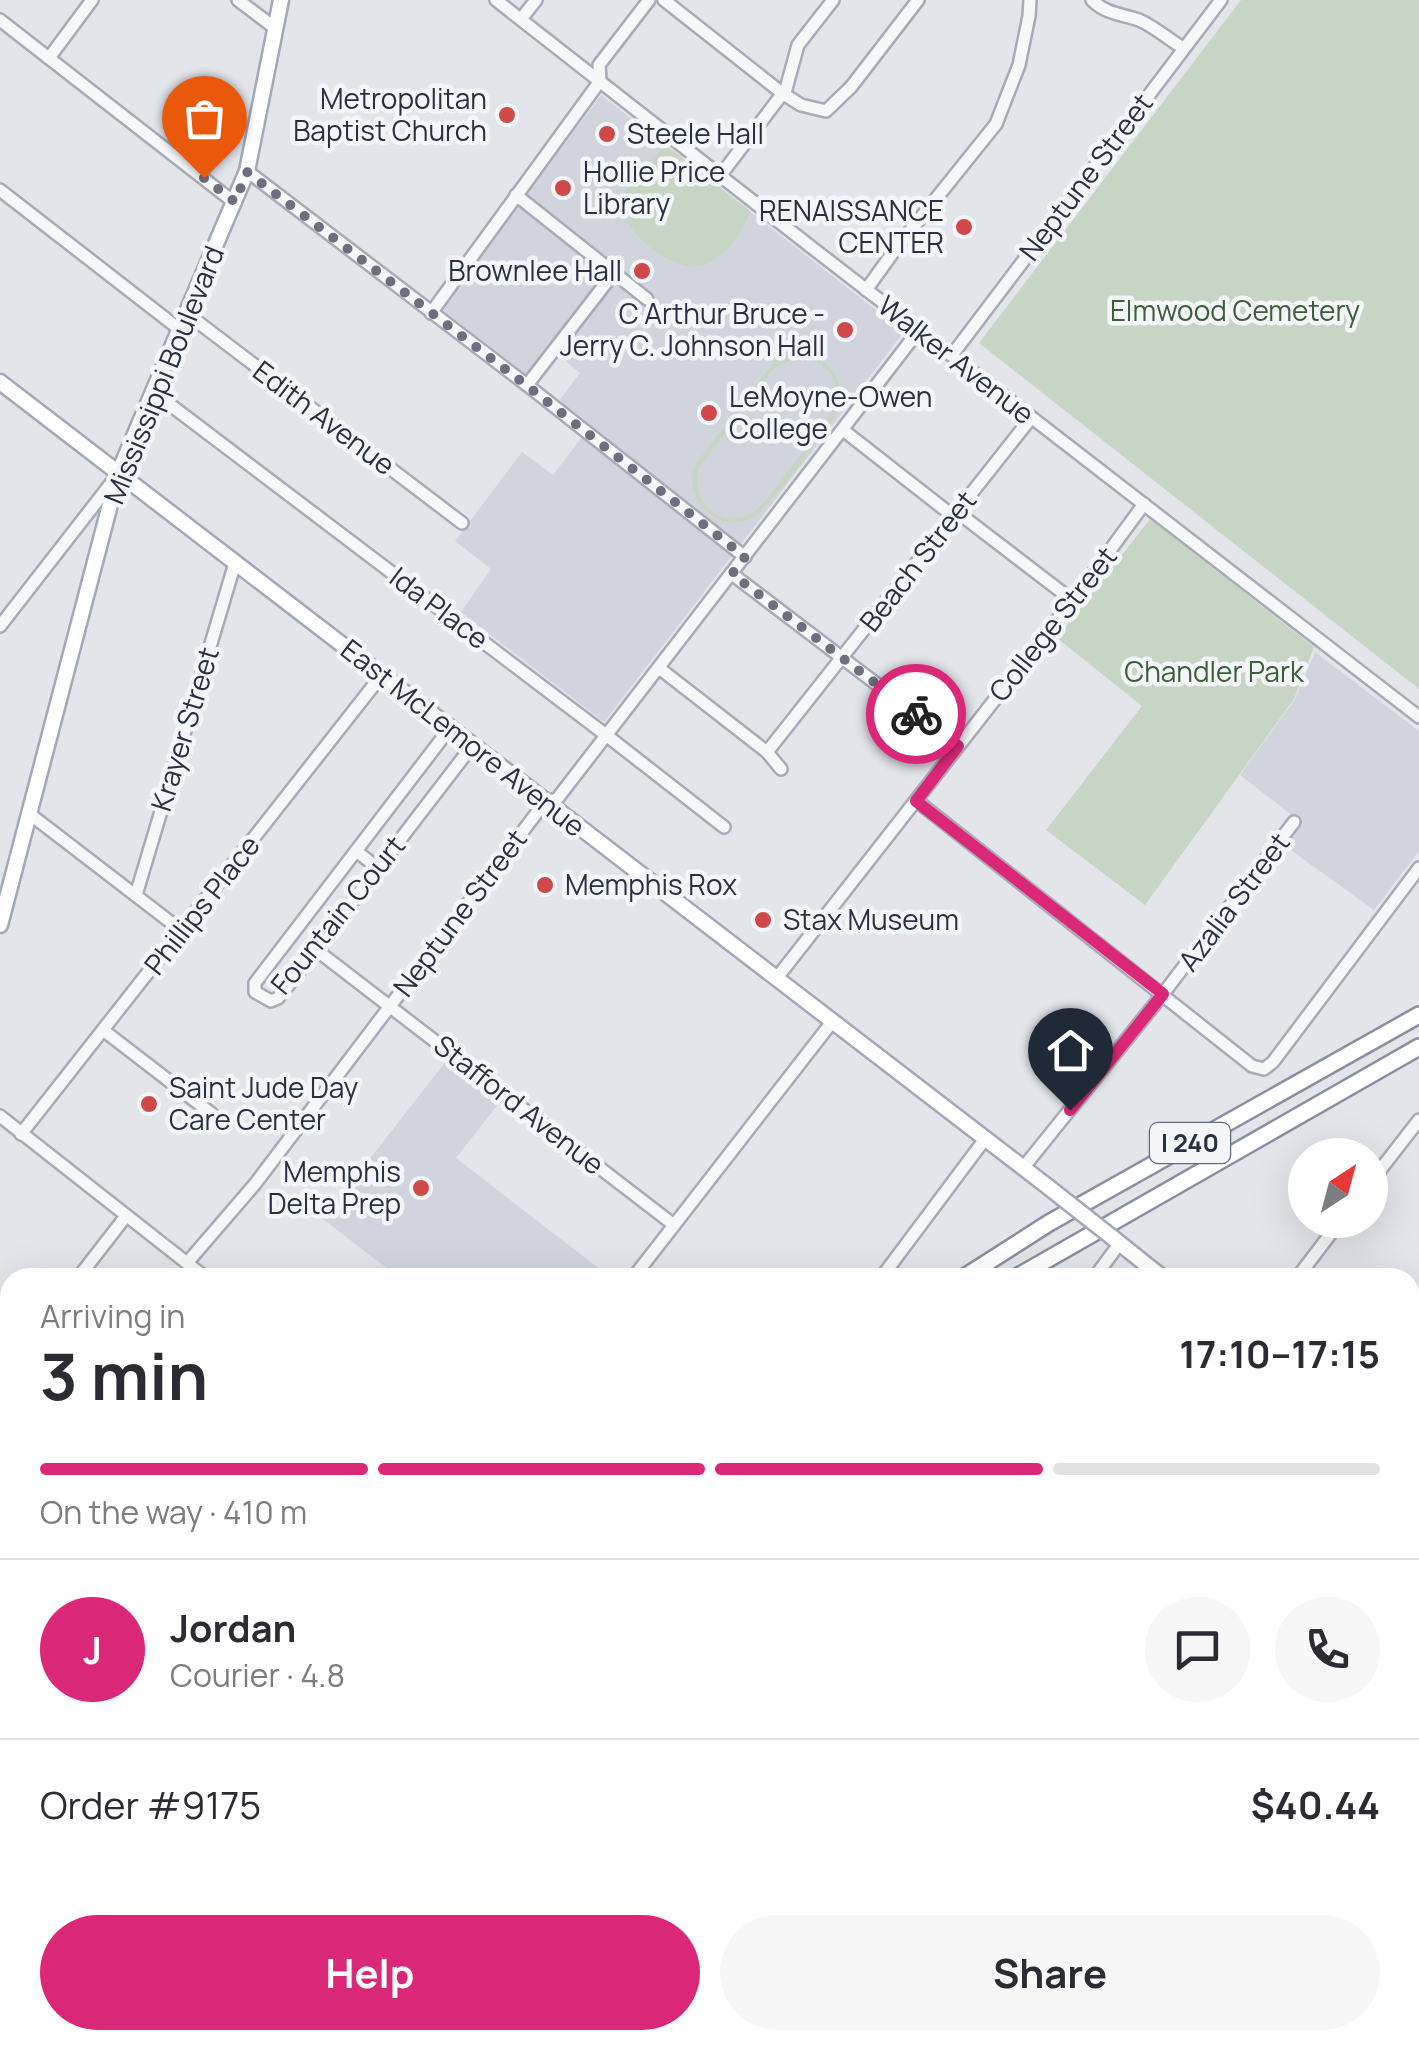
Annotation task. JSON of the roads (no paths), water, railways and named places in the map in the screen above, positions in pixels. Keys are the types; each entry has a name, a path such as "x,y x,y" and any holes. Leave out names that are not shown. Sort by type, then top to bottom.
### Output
{"highway":[{"name":"I 240","path":"979,1268 1035,1232 1419,1014"},
{"name":"I 240","path":"1032,1268 1419,1047"}],"main road":[{"name":"Mississippi Boulevard","path":"0,925 118,474 247,172 281,0"},
{"name":"East McLemore Avenue","path":"0,382 1150,1268"}],"street":[{"path":"49,58 92,0"},
{"path":"238,0 275,28"},
{"name":"Walker Avenue","path":"496,0 1419,716"},
{"path":"521,19 536,0"},
{"path":"431,313 600,82 600,65 649,0"},
{"path":"664,0 801,104 826,111 851,87 918,0"},
{"path":"720,176 784,91 798,45 833,0"},
{"path":"866,290 996,124 1019,65 1030,0"},
{"path":"1092,0 1111,14 1138,20 1183,48"},
{"name":"Neptune Street","path":"952,355 1220,0"},
{"path":"0,20 235,202"},
{"path":"247,172 745,557"},
{"path":"0,190 178,329"},
{"path":"516,195 647,299"},
{"path":"526,385 614,274"},
{"name":"Edith Avenue","path":"186,313 462,523"},
{"name":"Neptune Street","path":"187,1263 255,1184 545,802 557,799 919,330"},
{"name":"Ida Place","path":"152,391 724,827"},
{"name":"Beach Street","path":"767,752 1031,418"},
{"path":"843,430 1072,600"},
{"path":"1,623 118,474"},
{"name":"College Street","path":"776,979 1144,504"},
{"name":"Krayer Street","path":"136,895 235,563"},
{"path":"732,574 958,746"},
{"path":"659,668 767,752 781,769"},
{"name":"Phillips Place","path":"21,1134 382,676"},
{"name":"Fountain Court","path":"450,728 255,983 255,992 261,997 278,998 472,746"},
{"path":"916,801 1252,1066 1264,1070 1419,868"},
{"path":"30,814 182,930"},
{"name":"Azalia Street","path":"1023,1168 1294,822"},
{"path":"356,850 378,868"},
{"path":"339,872 361,890"},
{"name":"Stafford Avenue","path":"315,948 674,1225"},
{"path":"641,1268 832,1022"},
{"path":"103,1030 212,1114"},
{"path":"0,1116 193,1268"},
{"path":"1388,1160 1419,1120"},
{"path":"888,1268 985,1139"},
{"path":"86,1268 126,1216"},
{"path":"1304,1268 1328,1238"},
{"path":"1100,1268 1116,1241"}],"place":[{"name":"Metropolitan Baptist Church","path":"507,115"},
{"name":"Steele Hall","path":"607,134"},
{"name":"Hollie Price Library","path":"563,188"},
{"name":"RENAISSANCE CENTER","path":"964,227"},
{"name":"Brownlee Hall","path":"642,271"},
{"name":"C Arthur Bruce - Jerry C. Johnson Hall","path":"845,330"},
{"name":"LeMoyne-Owen College","path":"709,413"},
{"name":"Memphis Rox","path":"545,885"},
{"name":"Stax Museum","path":"763,920"},
{"name":"Saint Jude Day Care Center","path":"149,1104"},
{"name":"Memphis Delta Prep","path":"421,1188"}],"park label":[{"name":"Elmwood Cemetery","path":"1235,311"},
{"name":"Chandler Park","path":"1214,672"}]}
